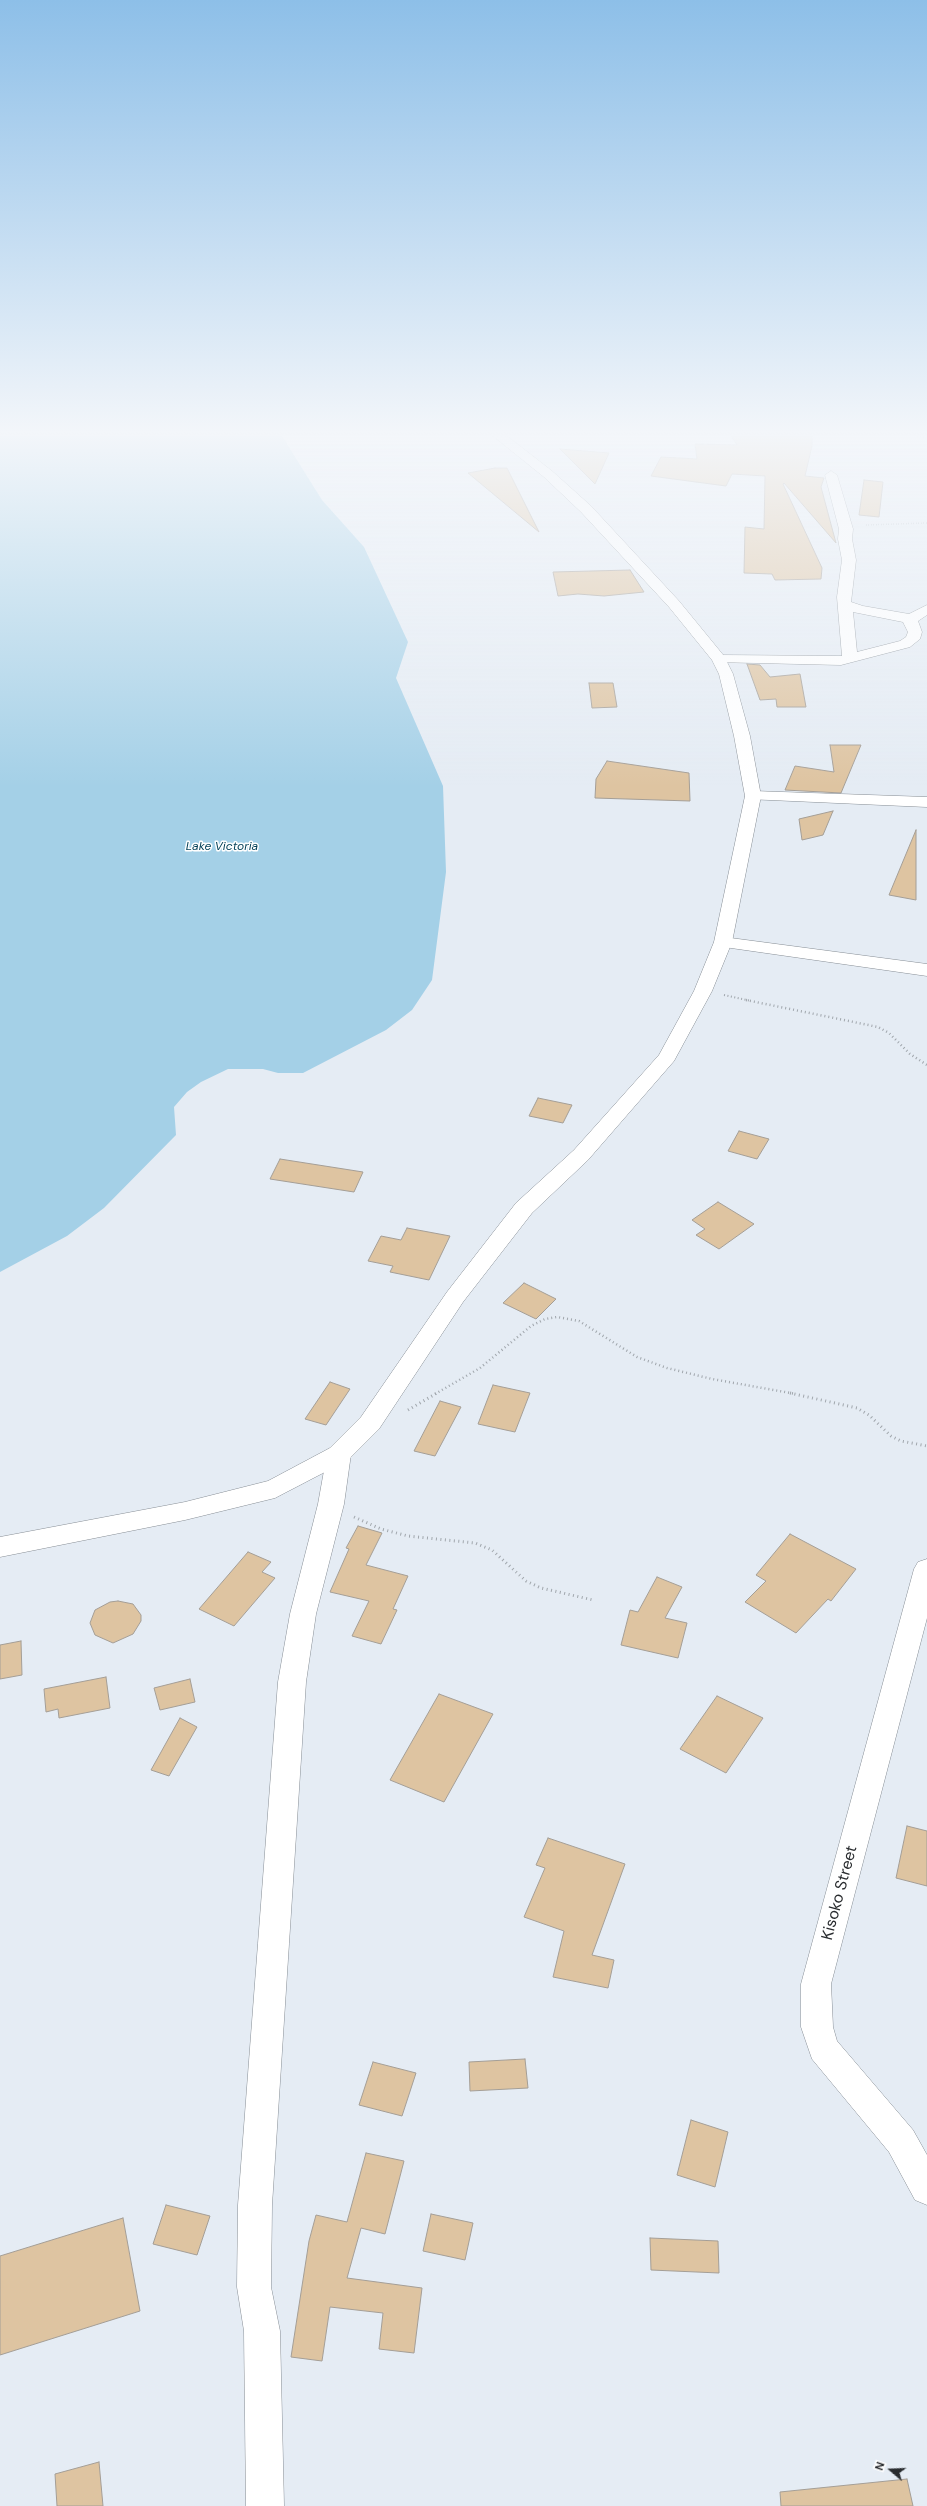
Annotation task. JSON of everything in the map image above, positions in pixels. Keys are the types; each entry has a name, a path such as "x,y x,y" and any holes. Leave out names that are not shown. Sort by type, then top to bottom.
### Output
{"street":[{"path":"0,1547 185,1511 275,1488 339,1454 370,1423 455,1297 524,1208 581,1155 667,1057 703,990 723,942 754,796 742,736 726,674 719,659 674,604 627,553"},
{"path":"847,553 849,568 845,588 844,604 850,658"},
{"path":"844,604 859,610 911,619 927,609"},
{"path":"719,659 829,662 850,658 905,644 913,639 915,632 910,624 911,619"},
{"path":"754,796 927,802"},
{"path":"723,942 927,970"},
{"path":"265,2506 262,2431 262,2331 254,2287 255,2205 292,1682 303,1614 331,1504 339,1454"},
{"name":"Kisoko Street","path":"927,1569 829,1931 816,1991 816,2027 823,2048 835,2065 861,2091 901,2141 927,2188"}],"path":[{"path":"703,990 878,1027 889,1033 910,1054 927,1065"},
{"path":"370,1423 404,1412 441,1392 480,1368 531,1326 545,1319 557,1317 580,1321 637,1357 667,1368 712,1379 818,1398 857,1408 869,1415 891,1436 901,1441 927,1446"},
{"path":"331,1504 361,1521 408,1536 475,1543 492,1550 526,1581 541,1588 593,1600"}],"water":[{"name":"Lake Victoria","path":"0,553 367,553 408,642 396,678 443,786 446,872 432,980 412,1010 386,1030 303,1073 278,1073 263,1069 228,1069 201,1082 187,1092 174,1107 176,1135 104,1208 67,1236 0,1272"}],"building":[{"path":"744,553 815,553 822,568 821,579 775,580 772,574 744,573"},
{"path":"630,570 644,592 604,596 578,594 558,596 553,572"},
{"path":"747,664 760,665 770,677 800,674 806,707 777,707 776,699 760,700"},
{"path":"589,683 613,683 617,707 592,708"},
{"path":"830,745 861,745 841,793 785,790 795,766 834,772"},
{"path":"607,761 689,773 690,801 595,798 596,779"},
{"path":"833,811 823,835 802,840 799,819"},
{"path":"916,830 916,900 889,895"},
{"path":"538,1098 572,1105 563,1123 529,1116"},
{"path":"739,1131 769,1139 757,1159 728,1151"},
{"path":"280,1159 363,1172 354,1192 270,1179"},
{"path":"718,1202 754,1224 719,1249 696,1235 705,1229 692,1220"},
{"path":"407,1228 450,1236 429,1280 390,1272 393,1266 368,1261 381,1236 401,1240"},
{"path":"524,1283 556,1299 536,1319 503,1303"},
{"path":"330,1382 350,1389 326,1425 305,1419"},
{"path":"493,1385 530,1393 515,1432 478,1424"},
{"path":"440,1401 461,1407 435,1456 414,1451"},
{"path":"358,1526 382,1533 366,1565 408,1576 393,1609 397,1610 381,1644 352,1636 369,1601 330,1592 349,1549 346,1548"},
{"path":"790,1534 856,1569 831,1601 828,1599 796,1633 745,1602 766,1581 756,1575"},
{"path":"248,1552 271,1562 262,1572 275,1578 234,1626 199,1609"},
{"path":"657,1577 682,1587 665,1618 687,1623 678,1658 621,1645 630,1610 638,1612"},
{"path":"118,1601 133,1604 141,1615 141,1621 133,1634 113,1643 95,1635 90,1623 95,1610 110,1602"},
{"path":"21,1641 22,1675 0,1679 0,1645"},
{"path":"106,1677 110,1708 59,1718 58,1709 46,1712 44,1689"},
{"path":"190,1679 195,1702 160,1710 154,1688"},
{"path":"439,1694 493,1714 444,1802 390,1780"},
{"path":"717,1696 763,1718 726,1773 680,1749"},
{"path":"180,1718 197,1727 169,1776 151,1770"},
{"path":"907,1826 927,1831 927,1886 896,1878"},
{"path":"548,1838 625,1864 592,1955 614,1960 608,1988 553,1977 564,1931 524,1917 545,1868 536,1865"},
{"path":"525,2059 528,2088 470,2091 469,2062"},
{"path":"373,2062 416,2073 402,2116 359,2105"},
{"path":"691,2120 728,2132 715,2187 677,2175"},
{"path":"366,2153 404,2161 385,2234 361,2228 347,2278 422,2288 414,2353 379,2349 383,2313 330,2307 322,2361 291,2357 309,2241 316,2215 347,2222"},
{"path":"166,2205 210,2216 197,2255 153,2244"},
{"path":"431,2214 473,2223 465,2260 423,2251"},
{"path":"123,2218 140,2311 0,2355 0,2256"},
{"path":"650,2238 718,2241 719,2273 651,2270"},
{"path":"99,2462 103,2506 57,2506 55,2474"},
{"path":"907,2479 913,2506 781,2506 780,2492"}]}
